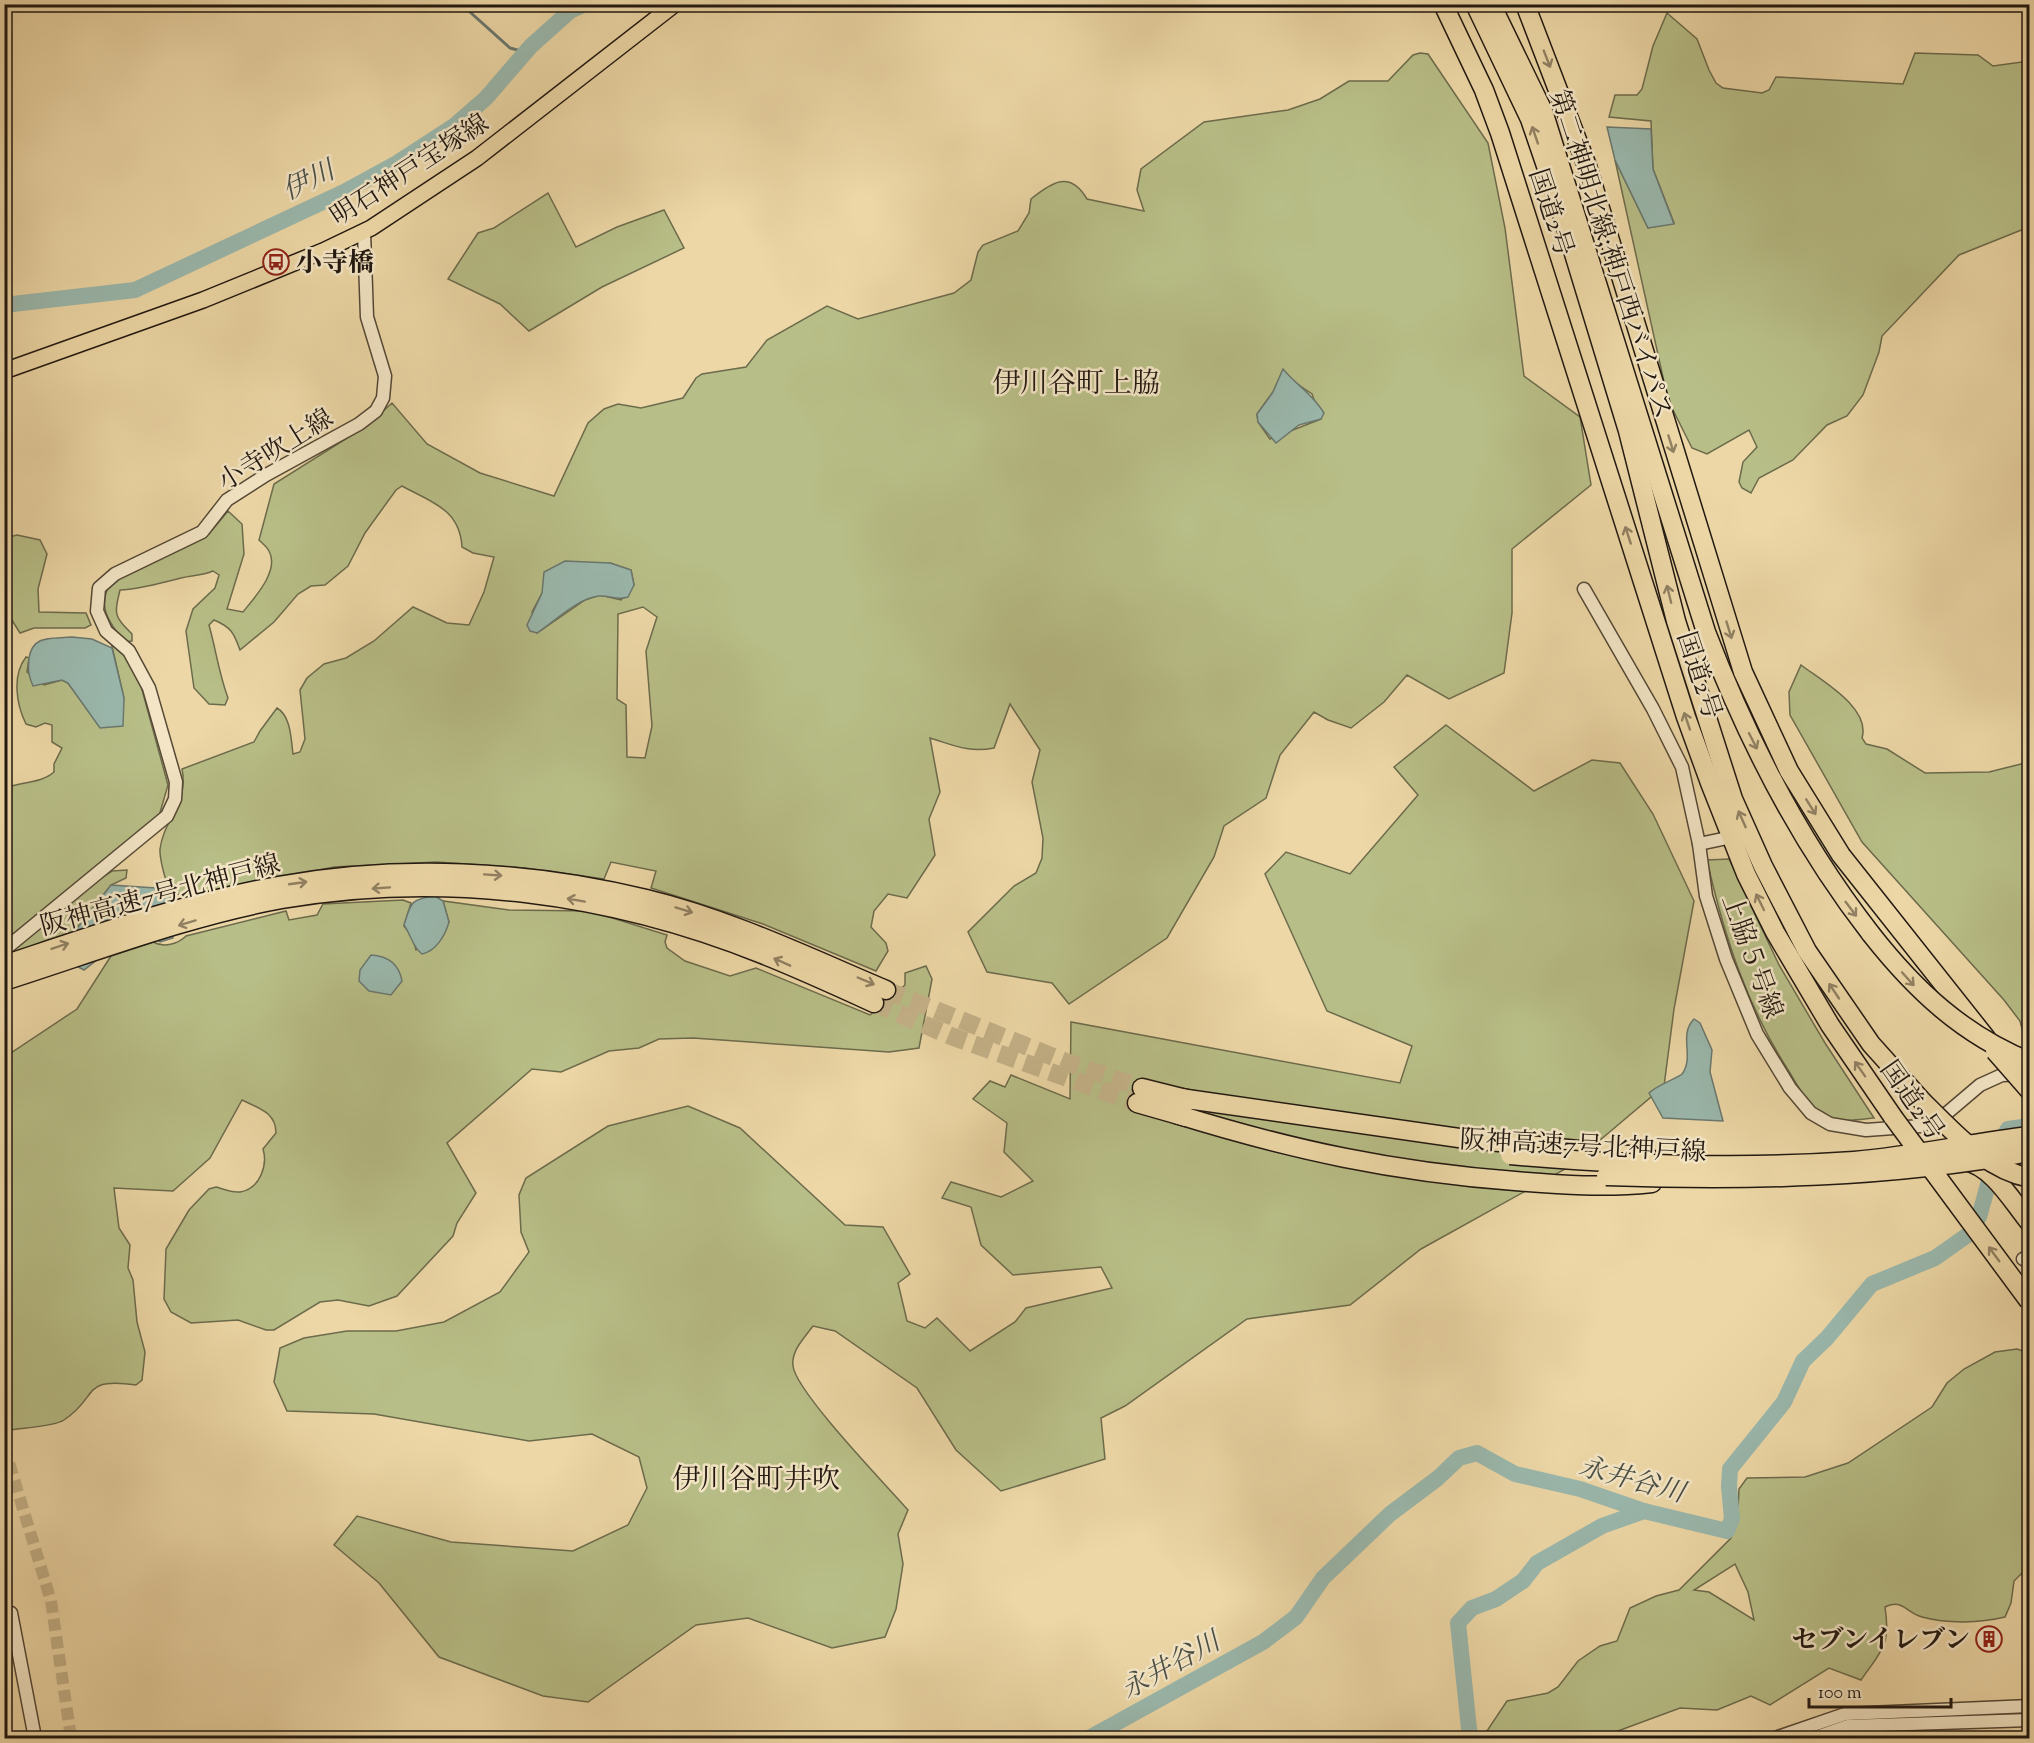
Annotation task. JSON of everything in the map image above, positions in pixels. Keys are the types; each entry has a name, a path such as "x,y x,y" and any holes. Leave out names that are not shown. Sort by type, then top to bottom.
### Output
{"highway":[{"name":"国道2号","path":"1443,4 1484,90 1500,133 1686,717 1732,837 1775,932 1830,1025 1893,1117 2029,1301"},
{"name":"国道2号","path":"1525,4 1587,166 1743,672 1789,771 1841,855 2030,1091"},
{"name":"第二神明北線;神戸西バイパス","path":"1481,6 1530,119 1557,198 1628,431 1676,621 1733,799 1763,866 1808,951 1871,1044 1923,1102 1980,1155 1998,1166 2030,1178"},
{"name":"第二神明北線;神戸西バイパス","path":"1481,6 1543,111 1706,632 1733,703 1784,802 1846,903 1918,990 1947,1016 1981,1039 2030,1062"},
{"name":"阪神高速7号北神戸線","path":"4,965 152,917 242,901 281,899 384,887 458,887 528,892 606,905 684,927 880,996"},
{"name":"阪神高速7号北神戸線","path":"4,981 207,917 242,901"},
{"name":"阪神高速7号北神戸線","path":"1140,1095 1277,1137 1389,1156 1508,1169 1606,1176 1772,1178 1948,1164 2030,1152"},
{"name":"阪神高速7号北神戸線","path":"1178,1106 1336,1133 1510,1155 1657,1165 1855,1161 1945,1150 2030,1136"},
{"path":"1178,1106 1620,1153 1723,1168 1829,1166 1964,1154 1974,1157 1997,1172 2030,1213"},
{"path":"1178,1106 1257,1139 1364,1164 1475,1178 1583,1186 1620,1186 1963,1160 1983,1168 1992,1176 2030,1224"}],"main road":[{"name":"明石神戸宝塚線","path":"4,371 203,300 364,232 477,158 675,4"}],"street":[{"name":"小寺吹上線","path":"4,950 167,816 174,799 176,782 149,688 129,651 106,631 97,611 99,588 115,574 202,532 227,500 266,475 359,424 376,411 383,398 386,376 367,317 364,232"},
{"name":"上脇５号線","path":"1584,589 1653,709 1682,767 1699,844 1706,896 1726,959 1758,1036 1790,1088 1811,1113 1830,1124 1866,1130 1921,1126 1947,1113 1980,1085 2002,1075 2030,1074"},
{"path":"1699,844 1732,837"},
{"path":"11,1613 35,1738"},
{"path":"1775,1738 1845,1714 2030,1706"},
{"path":"1814,1738 1848,1726 2030,1720"}],"green space":[{"path":"1667,13 1697,39 1709,70 1716,83 1723,88 1762,93 1769,90 1776,77 1903,84 1915,53 1978,55 1993,66 2029,61 2029,227 1959,255 1882,336 1879,352 1863,395 1847,416 1827,425 1793,460 1759,478 1751,493 1742,488 1739,482 1743,462 1757,447 1749,430 1707,454 1692,448 1668,400 1615,160 1648,228 1674,223 1653,169 1651,121 1609,117 1615,95 1637,95 1642,89 1653,46"},
{"path":"1428,54 1488,143 1505,228 1524,376 1580,417 1591,485 1512,549 1512,613 1504,673 1449,699 1407,675 1384,702 1351,728 1314,712 1280,755 1266,798 1224,826 1214,857 1167,938 1069,1004 1052,983 987,972 968,932 1014,886 1036,873 1042,858 1043,838 1032,782 1040,750 1010,704 994,748 969,749 930,738 940,792 929,819 935,855 907,898 888,894 874,911 871,927 886,943 888,951 876,971 763,924 651,888 656,871 611,862 604,879 525,868 437,862 334,867 213,891 170,895 160,849 162,838 182,792 182,769 254,742 277,708 288,722 293,754 300,752 305,739 300,690 307,678 324,664 346,658 374,641 413,607 447,623 469,625 484,592 494,557 473,553 462,547 460,534 450,515 433,502 402,486 396,490 365,533 348,566 325,585 311,586 298,594 274,622 240,650 234,635 228,628 214,620 209,625 228,698 225,705 209,704 194,688 186,631 193,609 215,588 219,575 213,571 120,590 117,615 132,634 132,641 124,642 108,618 104,602 109,585 116,576 209,534 228,511 242,524 244,554 227,609 243,612 264,584 271,567 269,551 259,540 274,484 368,425 392,403 427,444 480,473 554,496 588,423 604,409 618,404 641,408 683,398 696,378 702,374 746,367 767,340 827,306 858,319 954,293 971,280 978,252 983,245 1018,231 1029,213 1031,199 1053,184 1067,182 1074,184 1087,199 1144,211 1137,190 1141,169 1204,122 1288,110 1320,99 1349,81 1388,81 1413,55","holes":["1283,370 1293,381 1312,394 1321,419 1270,439 1258,422 1257,414 1273,392","610,563 631,570 634,585 621,600 600,595 585,600 537,633 532,612 542,593","643,607 657,617 646,651 652,726 645,758 627,757 626,705 617,699 618,614"]},
{"path":"548,193 576,247 617,227 664,210 684,248 602,287 529,331 500,304 448,279 478,233 494,228"},
{"path":"17,535 40,540 47,554 38,589 39,612 86,613 91,625 85,628 34,628 20,633 5,609 5,538"},
{"path":"111,642 127,658 141,686 168,785 159,816 5,945 5,788 49,776 54,772 54,764 62,748 52,742 52,725 45,723 36,727 26,724 18,699 19,672 26,657 29,658 27,672 44,685 62,680 68,683 100,727 124,698"},
{"path":"1801,665 1832,687 1852,706 1859,716 1863,727 1862,738 1866,744 1887,749 1925,773 1989,772 2029,762 2029,1043 2026,1043 2020,1021 2004,1000 1862,842 1790,715 1789,692"},
{"path":"1446,725 1534,791 1592,760 1620,763 1653,814 1694,901 1674,1009 1664,1086 1567,1168 1421,1249 1350,1305 1247,1319 1125,1406 1101,1418 1105,1459 1001,1491 956,1450 917,1388 835,1331 813,1326 794,1355 793,1366 798,1379 825,1417 908,1510 898,1534 903,1564 896,1609 885,1637 832,1648 748,1618 696,1625 588,1702 543,1696 439,1657 379,1583 334,1545 357,1516 451,1542 573,1551 628,1525 647,1488 639,1457 592,1434 529,1441 374,1414 287,1411 274,1382 280,1348 304,1338 347,1331 396,1331 444,1322 500,1292 529,1252 521,1232 519,1195 526,1178 608,1126 688,1106 740,1128 845,1225 883,1227 910,1274 898,1283 907,1321 925,1328 937,1318 970,1351 1015,1322 1026,1308 1112,1288 1101,1267 1013,1275 981,1245 971,1207 942,1198 951,1182 1001,1197 1033,1181 1004,1152 1007,1123 973,1099 990,1081 1005,1087 1011,1075 1070,1099 1071,1022 1400,1083 1412,1046 1327,1011 1265,874 1286,852 1350,874 1418,795 1394,767"},
{"path":"1729,859 1779,965 1825,1043 1874,1118 1840,1120 1821,1113 1804,1095 1761,1023 1729,943 1707,860"},
{"path":"127,870 126,878 111,885 73,933 5,957 87,887 112,871"},
{"path":"403,900 411,903 404,926 412,936 416,950 449,922 443,901 509,910 590,911 667,935 665,942 667,948 685,961 730,976 756,968 870,1015 905,985 905,973 926,966 932,979 919,1048 889,1052 693,1038 659,1039 639,1048 609,1051 561,1072 532,1069 447,1143 476,1193 457,1223 453,1236 397,1296 369,1306 338,1300 320,1302 274,1330 266,1330 238,1320 191,1323 171,1312 164,1299 166,1249 189,1210 209,1189 216,1187 240,1192 253,1186 261,1175 264,1162 263,1149 276,1133 275,1126 269,1115 242,1100 210,1158 173,1191 114,1188 119,1228 130,1245 128,1268 133,1280 137,1322 145,1352 142,1380 136,1385 118,1383 98,1386 75,1411 59,1422 5,1431 5,1057 77,1009 111,956 153,942 162,945 171,944 186,936 286,911 289,920 317,915 323,904"},
{"path":"2017,1349 2029,1353 2030,1565 2014,1581 2011,1603 2005,1617 1985,1621 1942,1621 1922,1617 1895,1604 1885,1607 1886,1639 1879,1654 1861,1680 1829,1668 1770,1705 1751,1696 1717,1710 1680,1708 1599,1738 1475,1738 1487,1731 1507,1701 1548,1693 1558,1687 1578,1661 1600,1646 1617,1641 1630,1608 1656,1596 1679,1590 1731,1538 1738,1511 1739,1489 1747,1478 1805,1477 1848,1463 1932,1407 1947,1383 1964,1369 1995,1352","holes":["1735,1564 1748,1592 1754,1620 1709,1592 1694,1590"]}],"water":[{"path":"1607,127 1651,129 1653,169 1674,224 1648,228 1615,160"},
{"path":"1283,369 1324,413 1321,419 1299,425 1276,443 1258,422 1257,414 1273,392"},
{"path":"565,561 610,563 631,570 634,585 628,597 591,598 575,605 537,633 530,631 527,625 542,593 544,572"},
{"path":"72,637 92,639 112,648 124,698 123,726 100,728 68,683 62,680 33,686 28,666 31,650 44,639"},
{"path":"111,885 156,888 170,892 173,938 160,942 149,935 112,948 84,970 56,955"},
{"path":"435,896 443,901 449,922 439,942 432,950 422,954 416,948 404,925 413,903"},
{"path":"371,955 383,957 392,962 401,975 402,981 391,995 369,991 359,981 360,970"},
{"path":"1694,1019 1700,1023 1712,1050 1710,1072 1723,1121 1663,1118 1649,1093 1682,1074 1687,1060 1687,1032"}],"waterway":[{"path":"461,4 510,48 521,51 531,46"},
{"name":"伊川","path":"4,305 135,290 344,192 397,163 454,126 486,98 531,46 570,11 585,4"},
{"name":"永井谷川","path":"1089,1738 1263,1642 1296,1617 1323,1578 1390,1514 1438,1478 1459,1458 1477,1453 1515,1474 1580,1489 1644,1511 1727,1531 1732,1519 1730,1469 1784,1402 1803,1361 1827,1338 1872,1284 1935,1258 1969,1234 1979,1217 1999,1145 2008,1129 2030,1126"},
{"path":"1470,1738 1458,1623 1472,1608 1496,1599 1523,1581 1537,1563 1602,1526 1644,1511"}],"tunnel":[{"path":"886,990 1066,1062 1142,1088"},
{"path":"874,1003 951,1036 1137,1103"},
{"path":"4,1446 51,1601 71,1738"},
{"path":"4,1593 11,1613"}],"place":[{"name":"小寺橋","path":"276,262"},
{"name":"セブンイレブン","path":"1989,1639"}],"district":[{"name":"伊川谷町上脇","path":"1076,382"},
{"name":"伊川谷町井吹","path":"756,1478"}]}
